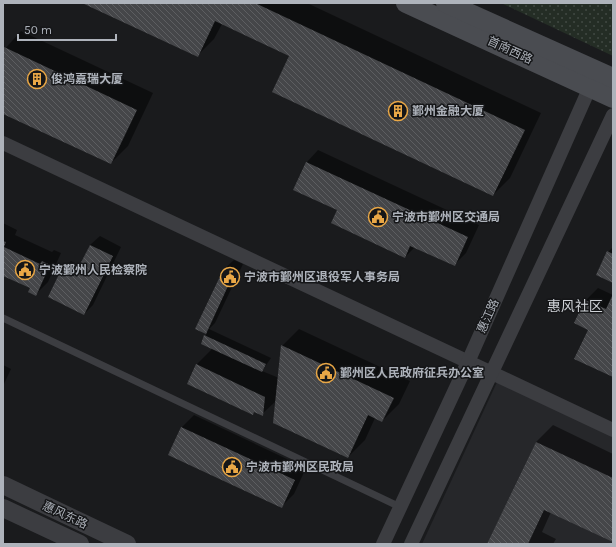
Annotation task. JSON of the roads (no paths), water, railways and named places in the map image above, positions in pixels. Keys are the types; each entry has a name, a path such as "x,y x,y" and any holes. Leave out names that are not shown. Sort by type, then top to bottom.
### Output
{"main road":[{"name":"首南西路","path":"406,3 613,98"},
{"name":"首南西路","path":"446,3 613,78"}],"street":[{"name":"惠江路","path":"383,544 468,362 590,87"},
{"path":"411,544 613,115"},
{"path":"3,143 613,430"},
{"name":"惠风东路","path":"3,485 127,544"},
{"path":"3,508 80,544"}],"lane":[{"path":"3,318 400,507"}],"place":[{"name":"俊鸿嘉瑞大厦","path":"37,79"},
{"name":"鄞州金融大厦","path":"398,111"},
{"name":"宁波市鄞州区交通局","path":"378,217"},
{"name":"宁波鄞州人民检察院","path":"25,270"},
{"name":"宁波市鄞州区退役军人事务局","path":"230,277"},
{"name":"鄞州区人民政府征兵办公室","path":"326,373"},
{"name":"宁波市鄞州区民政局","path":"232,467"}],"district":[{"name":"惠风社区","path":"575,306"}]}
